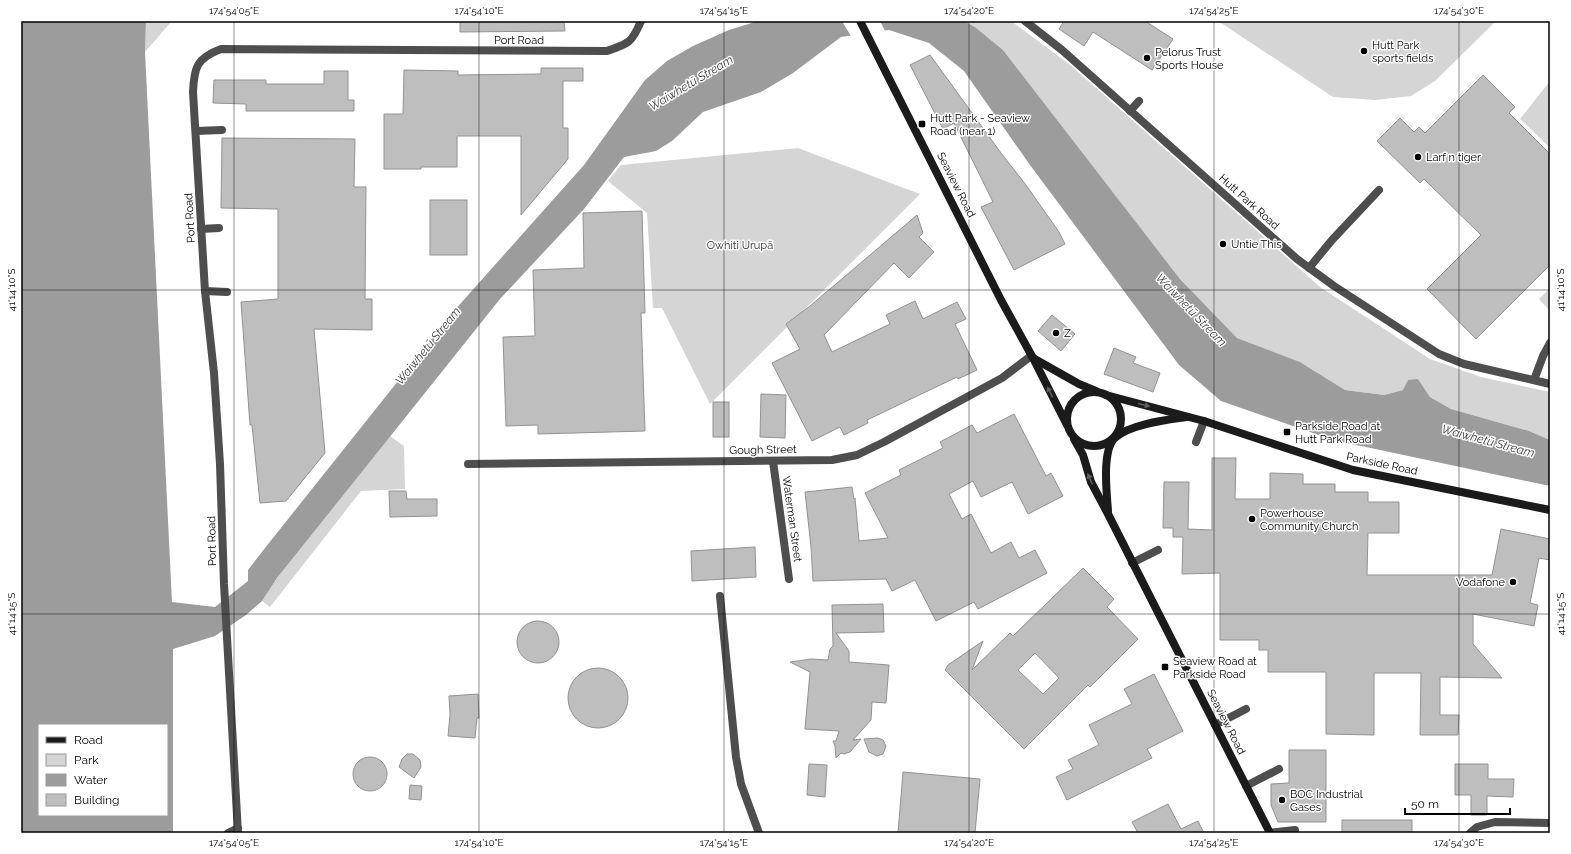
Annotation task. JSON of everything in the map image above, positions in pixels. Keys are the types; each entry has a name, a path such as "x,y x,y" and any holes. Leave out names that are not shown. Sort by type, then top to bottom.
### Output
{"main road":[{"name":"Seaview Road","path":"860,21 1003,304 1067,425"},
{"path":"1032,357 1079,384 1103,394 1114,400 1119,408 1121,425 1115,437 1106,444 1093,447 1080,444 1074,439 1067,425 1068,410 1071,403 1084,393 1103,394"},
{"name":"Parkside Road","path":"1103,394 1204,421 1353,470 1550,510"},
{"name":"Parkside Road","path":"1115,437 1153,422 1190,417"},
{"name":"Seaview Road","path":"1108,514 1106,468 1110,446 1115,437"},
{"name":"Seaview Road","path":"1074,439 1082,455 1091,482 1269,833"}],"street":[{"name":"Port Road","path":"238,830 224,584 220,464 214,373 205,291 193,92 194,73 199,62 208,54 221,49 606,51 624,46 634,37 641,21"},
{"name":"Hutt Park Road","path":"1025,21 1062,50 1309,268 1340,290 1439,354 1464,364 1550,384"},
{"path":"1130,111 1139,101"},
{"path":"196,131 222,130"},
{"path":"1309,268 1332,240 1379,190"},
{"path":"201,229 219,228"},
{"path":"205,291 227,292"},
{"path":"1534,380 1543,356 1550,343"},
{"name":"Gough Street","path":"468,464 832,460 857,455 884,442 1002,378 1032,357"},
{"path":"1196,442 1204,421"},
{"name":"Waterman Street","path":"773,461 789,579"},
{"path":"1132,563 1158,550"},
{"path":"720,596 736,757 742,784 759,833"},
{"path":"1215,724 1246,709"},
{"path":"1246,786 1279,769"},
{"path":"1470,833 1477,827 1495,822 1550,823"},
{"path":"228,833 238,830"},
{"path":"1269,833 1295,830"}],"green space":[{"path":"146,21 171,22 145,52"},
{"path":"964,21 1011,21 1069,64 1320,287 1430,359 1481,377 1550,392 1550,440 1529,431 1451,409 1430,397 1418,379 1403,390 1384,395 1345,390 1300,362 1237,338 1180,279 1003,50 975,27"},
{"name":"Hutt Park sports fields","path":"1218,21 1496,21 1435,81 1411,96 1375,100 1333,97"},
{"path":"1550,81 1550,148 1520,119"},
{"name":"Owhiti Urupā","path":"798,148 920,194 710,404 662,308 653,308 647,213 608,181 621,165"},
{"path":"1550,288 1550,311 1539,299"},
{"path":"390,436 404,446 405,489 361,491 270,607 262,601 277,578"}],"water":[{"name":"Waiwhetū Stream","path":"21,21 146,21 145,52 172,602 215,607 248,581 248,570 265,548 453,312 584,165 645,80 667,61 693,46 729,30 758,21 964,21 975,27 1003,50 1180,279 1237,338 1300,362 1345,390 1384,395 1403,390 1408,380 1418,379 1430,397 1451,409 1529,431 1550,440 1550,486 1333,440 1221,401 1179,365 1030,165 964,71 929,43 889,30 841,37 793,73 761,92 703,112 672,141 656,151 624,157 584,209 500,299 277,578 262,601 246,615 215,636 173,649 173,833 21,833"}],"pier":[{"path":"842,21 880,21 886,33 852,38"}],"building":[{"path":"460,21 564,21 565,31 460,32"},
{"name":"Pelorus Trust Sports House","path":"1064,21 1145,21 1173,39 1152,70 1093,32 1084,46 1059,29"},
{"path":"930,55 1026,185 1059,232 1065,244 1014,270 981,207 993,202 954,123 943,129 910,65"},
{"path":"541,68 583,68 583,81 563,81 563,128 568,128 568,159 521,215 521,136 457,136 457,167 384,169 384,114 403,114 404,70 458,71 458,75 541,74"},
{"path":"324,71 348,71 348,100 354,100 354,111 246,111 246,104 213,103 214,80 266,80 266,84 324,84"},
{"path":"1483,75 1515,107 1509,113 1550,154 1550,265 1476,339 1427,289 1481,235 1424,179 1420,183 1377,141 1400,118 1414,132 1419,127 1425,133"},
{"path":"222,138 355,139 354,187 366,187 365,299 372,299 372,330 314,329 325,453 286,501 260,503 252,425 250,425 241,302 278,299 278,209 221,208"},
{"path":"430,200 467,200 467,255 430,255"},
{"path":"642,211 645,313 641,313 645,431 538,434 538,425 506,426 503,337 535,336 533,270 584,268 583,213"},
{"path":"917,215 923,233 919,237 934,252 909,278 894,263 824,335 832,352 890,324 886,315 915,301 923,319 957,302 966,319 955,324 977,370 958,379 957,377 867,420 868,423 844,435 840,427 812,441 772,363 800,349 786,324 810,306"},
{"name":"Z","path":"1052,315 1075,334 1061,351 1038,331"},
{"path":"1114,348 1136,357 1133,363 1160,373 1153,392 1104,374"},
{"path":"761,394 786,395 785,438 760,437"},
{"path":"713,402 729,402 729,437 713,437"},
{"path":"1014,414 1046,476 1051,473 1063,496 1028,514 1012,482 981,497 973,481 949,494 962,519 971,514 991,553 1011,542 1019,558 1035,550 1047,573 978,609 974,602 936,621 915,580 892,591 886,579 813,581 805,492 852,487 854,499 855,498 859,541 888,538 865,493 901,475 899,470 943,448 940,442 972,425 977,433"},
{"path":"1212,458 1236,458 1235,499 1270,499 1270,473 1303,474 1303,484 1335,484 1335,492 1368,492 1368,502 1399,502 1399,533 1368,533 1367,575 1492,575 1501,529 1550,539 1550,560 1539,558 1530,603 1538,605 1534,626 1473,614 1473,644 1502,678 1440,677 1440,715 1459,715 1458,735 1420,735 1421,673 1374,673 1374,735 1326,734 1326,672 1268,672 1268,650 1259,650 1259,640 1220,640 1220,573 1182,574 1183,537 1173,537 1173,528 1163,528 1164,482 1189,482 1188,529 1212,530"},
{"path":"389,491 406,491 407,499 437,499 437,516 390,517"},
{"path":"755,547 756,577 692,581 691,551"},
{"path":"1083,568 1114,599 1107,607 1138,639 1090,687 1088,685 1024,749 945,670 948,665 983,641 972,670 1010,633 1013,636","holes":["1035,653 1059,678 1043,694 1018,670"]},
{"path":"883,604 884,632 836,633 849,651 849,662 889,665 886,703 872,702 871,720 853,740 861,739 850,752 844,754 841,753 836,758 833,741 836,741 839,731 805,729 810,672 790,662 811,659 828,660 830,649 833,646 832,605"},
{"path":"534,621 542,621 550,624 556,630 559,642 556,654 550,660 542,663 534,663 526,660 520,654 517,646 517,638 520,630 526,624"},
{"path":"592,668 604,668 615,673 623,681 628,692 626,710 615,723 604,728 592,728 581,723 573,715 568,704 568,692 573,681 581,673"},
{"path":"1154,674 1183,731 1147,749 1152,758 1067,800 1056,777 1073,769 1068,760 1099,745 1089,725 1132,704 1124,689"},
{"path":"478,694 479,718 477,718 475,738 448,736 450,715 449,696"},
{"path":"878,738 883,740 886,746 883,754 877,756 869,752 864,739"},
{"path":"1289,750 1326,750 1326,822 1278,822 1271,805 1271,784 1289,783"},
{"path":"407,754 413,754 420,760 421,767 414,778 399,767 402,759"},
{"path":"373,757 382,762 386,767 386,781 382,786 377,790 367,791 363,790 354,781 353,771 354,767 363,758"},
{"path":"809,764 827,765 825,797 807,795"},
{"path":"1455,764 1488,764 1488,779 1514,779 1513,797 1487,796 1487,815 1471,815 1471,795 1455,795"},
{"path":"903,772 980,779 975,833 898,833"},
{"path":"410,785 422,786 421,800 409,799"},
{"path":"1168,804 1181,829 1198,821 1204,833 1138,833 1132,822"},
{"path":"1342,820 1412,820 1412,833 1342,833"}],"place":[{"name":"Hutt Park sports fields","path":"1364,51"},
{"name":"Pelorus Trust Sports House","path":"1147,58"},
{"name":"Hutt Park - Seaview Road (near 1)","path":"922,124"},
{"name":"Larf n tiger","path":"1418,157"},
{"name":"Untie This","path":"1223,244"},
{"name":"Z","path":"1056,333"},
{"name":"Parkside Road at Hutt Park Road","path":"1287,432"},
{"name":"Powerhouse Community Church","path":"1252,519"},
{"name":"Vodafone","path":"1513,582"},
{"name":"Seaview Road at Parkside Road","path":"1165,667"},
{"name":"BOC Industrial Gases","path":"1282,800"}]}
